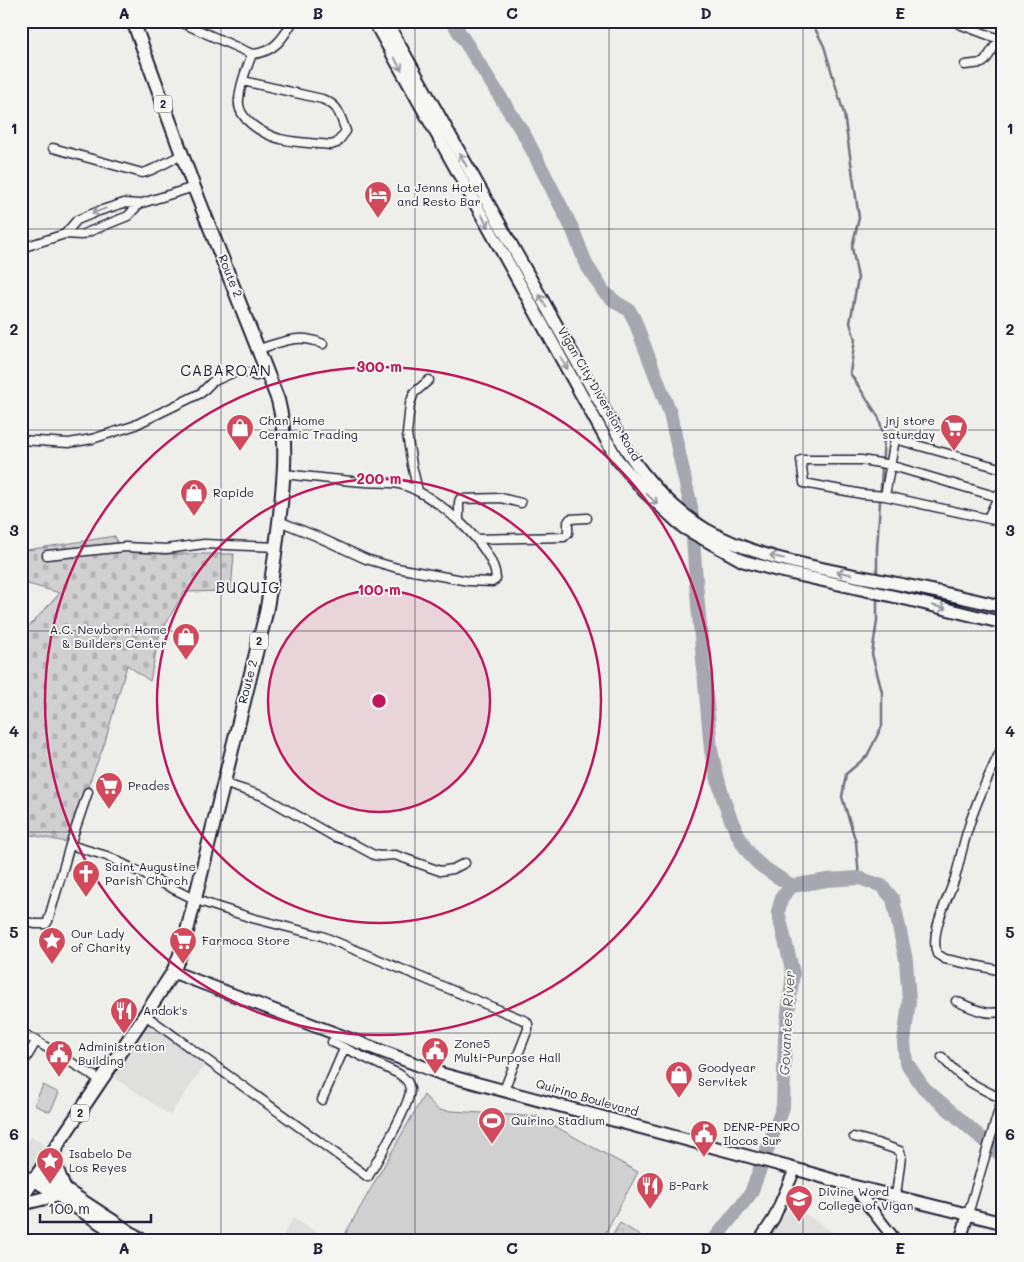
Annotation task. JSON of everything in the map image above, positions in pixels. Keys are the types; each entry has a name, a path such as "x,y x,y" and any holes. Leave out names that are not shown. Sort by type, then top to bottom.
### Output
{"highway":[{"name":"Route 2","path":"21,1199 102,1081 173,972 183,947 266,613 277,546 285,474 285,434 278,400 194,187 132,21"},
{"path":"21,1204 61,1191 55,1162 58,1145"}],"main road":[{"name":"Vigan City Diversion Road","path":"374,21 618,459 644,491 684,528 743,561 1003,623"},
{"name":"Vigan City Diversion Road","path":"386,21 627,451 653,484 686,515 705,528 749,550 1003,607"},
{"name":"Quirino Boulevard","path":"173,972 406,1062 442,1074 745,1155 853,1186 1003,1223"},
{"path":"37,1176 110,1224 144,1241"},
{"path":"110,1224 127,1241"}],"street":[{"path":"178,21 252,54 270,50 284,38 293,21"},
{"path":"959,24 1001,36 985,61 965,65"},
{"path":"243,81 322,98 334,104 346,131 338,143 331,145 280,139 259,129 247,120 240,109 238,100 243,81 252,54"},
{"path":"53,148 142,173 182,155"},
{"path":"65,234 77,220 99,210 124,203 139,204 194,187"},
{"path":"21,248 65,234 81,235 128,216 139,204"},
{"path":"259,350 299,338 308,338 323,344"},
{"path":"21,440 69,443 92,439 133,426 150,418 201,393 212,382 230,374 243,371 256,376 268,372"},
{"path":"418,491 408,449 407,434 410,404 414,393 429,380"},
{"path":"884,496 893,441 897,438 952,456 1003,469"},
{"path":"998,497 888,464 861,460 801,460 804,483 862,494 884,496 1003,522"},
{"path":"279,521 366,559 397,568 468,582 492,582 496,579 496,571 476,539 459,521 418,491 399,484 285,474"},
{"path":"988,518 1003,488"},
{"path":"459,521 460,499 501,498 521,503"},
{"path":"476,539 564,537 568,533 568,522 570,519 587,518"},
{"path":"47,555 125,547 166,549 204,544 277,546"},
{"path":"1003,745 977,802 934,942 937,954 945,959 1003,972"},
{"path":"223,783 263,796 333,836 347,840 377,856 396,855 440,872 453,869 465,863"},
{"path":"21,920 42,925 46,924 88,792"},
{"path":"70,845 107,856 196,900 252,918 322,936 526,1021 528,1030 504,1090"},
{"path":"956,1001 979,1011 990,1013 1003,1012"},
{"path":"145,1015 368,1177 404,1109 410,1090 408,1081 399,1074 332,1042"},
{"path":"21,1032 102,1081"},
{"path":"21,1067 37,1040"},
{"path":"322,1100 344,1049"},
{"path":"942,1057 954,1072 969,1083 1002,1098 960,1241"},
{"path":"854,1138 878,1143 900,1151 902,1156 896,1196"},
{"path":"759,1241 774,1218 789,1167"},
{"path":"21,1172 37,1176"},
{"path":"853,1186 896,1241"}],"shaded area":[{"path":"149,1013 209,1059 170,1115 109,1074"},
{"path":"31,1136 47,1147 29,1173 21,1168 21,1149"},
{"name":"Divine Word College of Vigan","path":"792,1205 846,1241 765,1241"},
{"path":"293,1218 331,1241 280,1241"}],"green space":[{"path":"115,536 120,550 165,554 234,554 231,591 184,592 159,636 150,681 127,665 104,745 66,842 21,833 21,635 60,593 21,582 21,551"},
{"path":"43,1085 59,1093 50,1112 34,1105"},
{"name":"Quirino Stadium","path":"424,1095 438,1110 538,1117 638,1172 601,1241 352,1241 344,1236"},
{"path":"620,1223 649,1241 609,1241"}],"waterway":[{"path":"452,21 525,136 573,230 586,264 604,292 629,310 634,319 670,413 691,507 711,750 722,795 734,827 750,854 759,864 792,886"},
{"path":"811,21 824,46 844,114 859,218 852,247 858,278 850,323 855,339 850,373 879,418 884,438 877,577"},
{"path":"859,878 856,842 842,797 846,774 867,756 882,726 882,692 872,654 877,621 877,595"},
{"name":"Govantes River","path":"713,1241 751,1193 783,1107 785,1037 793,973 778,912 782,897 792,886 827,880 859,878 882,886 893,899 906,960 909,1001 904,1042 906,1062 923,1087 1003,1157"}],"place":[{"name":"La Jenns Hotel and Resto Bar","path":"378,219"},
{"name":"Chan Home Ceramic Trading","path":"240,452"},
{"name":"jnj store saturday","path":"954,452"},
{"name":"Rapide","path":"194,517"},
{"name":"A.C. Newborn Home & Builders Center","path":"186,661"},
{"name":"Prades","path":"109,810"},
{"name":"Saint Augustine Parish Church","path":"86,898"},
{"name":"Our Lady of Charity","path":"52,965"},
{"name":"Farmoca Store","path":"183,965"},
{"name":"Andok's","path":"124,1035"},
{"name":"Zone5 Multi-Purpose Hall","path":"435,1075"},
{"name":"Administration Building","path":"59,1078"},
{"name":"Goodyear Servitek","path":"679,1099"},
{"name":"Quirino Stadium","path":"492,1145"},
{"name":"DENR-PENRO Ilocos Sur","path":"704,1158"},
{"name":"Isabelo De Los Reyes","path":"50,1185"},
{"name":"B-Park","path":"650,1210"},
{"name":"Divine Word College of Vigan","path":"799,1223"}],"district":[{"name":"CABAROAN","path":"226,371"},
{"name":"BUQUIG","path":"248,588"}]}
